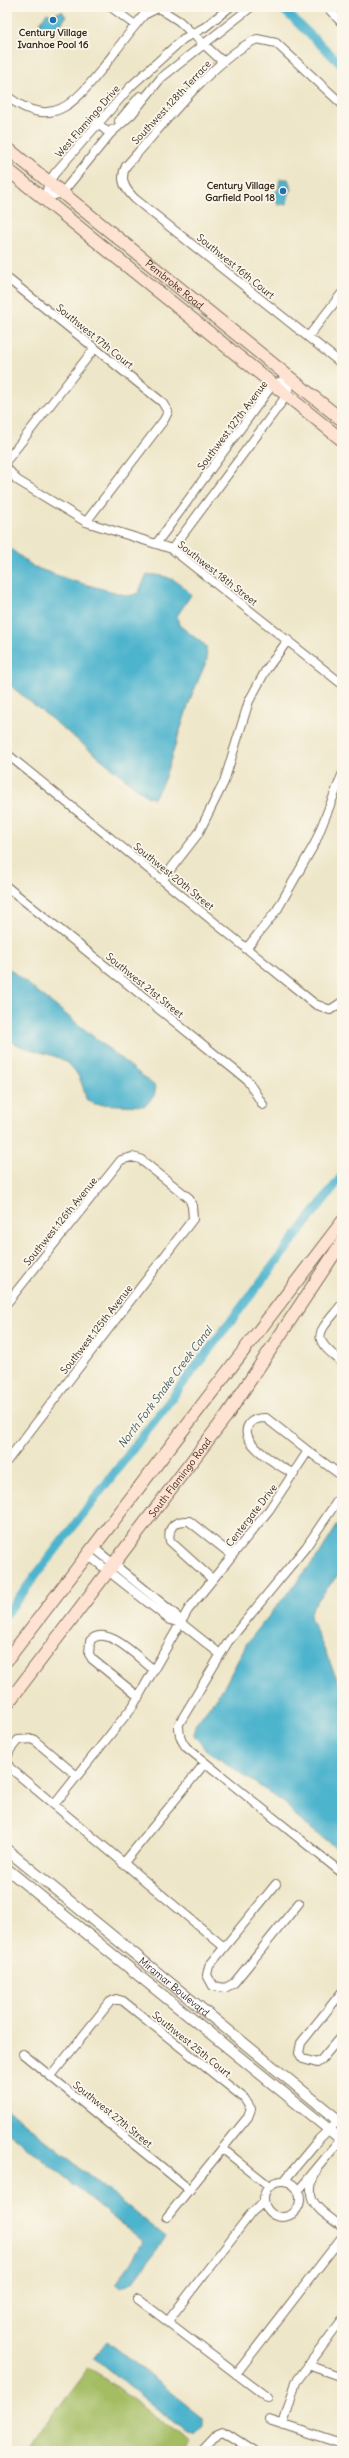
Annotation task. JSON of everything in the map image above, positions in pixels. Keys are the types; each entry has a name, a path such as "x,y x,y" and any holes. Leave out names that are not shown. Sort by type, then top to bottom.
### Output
{"main road":[{"name":"Pembroke Road","path":"7,148 342,420"},
{"name":"Pembroke Road","path":"7,168 342,440"},
{"path":"7,1660 342,1222"},
{"name":"South Flamingo Road","path":"7,1704 228,1415 342,1242"}],"street":[{"path":"111,7 135,25"},
{"name":"West Flamingo Drive","path":"45,198 49,182 121,96 150,68 192,34 230,7"},
{"path":"45,198 62,193 132,105 204,44 252,7"},
{"path":"327,7 342,23"},
{"path":"7,96 21,106 42,112 55,111 68,106 83,92 144,15 158,8 192,34 223,62"},
{"name":"Southwest 128th Terrace","path":"123,181 126,166 210,74 223,62 250,42 257,39 269,40 276,43 342,104"},
{"path":"110,134 132,114 155,85"},
{"path":"121,96 131,96 132,105"},
{"path":"97,123 110,134"},
{"name":"Southwest 16th Court","path":"123,181 125,188 136,199 342,363"},
{"name":"Southwest 17th Court","path":"8,280 162,402 168,412 164,420 86,522"},
{"path":"308,337 342,293"},
{"path":"7,460 94,349"},
{"path":"172,549 287,395 291,378"},
{"name":"Southwest 127th Avenue","path":"156,544 273,384 291,378"},
{"name":"Southwest 18th Street","path":"7,468 17,480 86,522 172,549 342,684"},
{"path":"163,879 198,834 224,782 249,701 266,670 288,640"},
{"name":"Southwest 20th Street","path":"7,754 163,879 246,950 315,1004 330,1010 342,1002"},
{"path":"246,950 277,910 315,843 342,775"},
{"name":"Southwest 21st Street","path":"7,887 246,1080 263,1105"},
{"name":"Southwest 126th Avenue","path":"7,1303 121,1160 132,1157 140,1159 189,1198 192,1206"},
{"name":"Southwest 125th Avenue","path":"7,1461 193,1219 192,1206"},
{"path":"342,1304 322,1329 319,1339 322,1345 342,1362"},
{"path":"294,1474 253,1445 247,1438 245,1432 248,1426 259,1418 266,1418 342,1476"},
{"name":"Centergate Drive","path":"54,1805 139,1697 188,1610 269,1510 308,1451"},
{"path":"342,1494 306,1547 254,1608 220,1654 179,1724 180,1740 342,1873"},
{"path":"212,1579 170,1541 170,1529 174,1524 180,1521 189,1521 232,1555"},
{"path":"91,1552 153,1602 175,1614 181,1623 220,1654"},
{"path":"139,1697 92,1659 88,1648 90,1641 97,1636 104,1634 112,1637 154,1670"},
{"path":"77,1776 33,1739 18,1740 10,1750 7,1759 9,1767 224,1948"},
{"path":"123,1864 205,1762"},
{"name":"Miramar Boulevard","path":"7,1850 341,2120"},
{"name":"Miramar Boulevard","path":"7,1869 342,2139"},
{"path":"276,1884 209,1966 207,1975 213,1986 218,1988 234,1983 299,1903"},
{"path":"342,1992 301,2042 299,2053 303,2059 317,2062 321,2060 342,2035"},
{"name":"Southwest 25th Court","path":"51,2076 110,2002 116,1999 123,2001 244,2098 251,2109 248,2117 223,2149"},
{"name":"Southwest 27th Street","path":"23,2054 190,2190"},
{"path":"269,2186 284,2181 329,2130 341,2120"},
{"path":"298,2191 342,2139"},
{"path":"167,2217 223,2149 269,2186"},
{"path":"314,2205 309,2191 310,2183 317,2169"},
{"path":"264,2202 269,2212 279,2217 284,2217 294,2212 300,2202 298,2191 289,2183 284,2181"},
{"path":"168,2321 252,2212 264,2202 269,2186"},
{"path":"300,2202 314,2205 342,2227"},
{"path":"236,2374 342,2237"},
{"path":"138,2299 268,2398"},
{"path":"283,2425 296,2382 342,2320"},
{"path":"308,2365 342,2377"},
{"path":"269,2420 342,2444"},
{"path":"201,2451 220,2432 226,2432 254,2451"}],"green space":[{"path":"89,2367 191,2443 185,2451 26,2451"}],"water":[{"name":"Century Village Ivanhoe Pool 16","path":"62,11 66,17 58,28 54,26 44,30 40,23 47,13 51,15"},
{"name":"Century Village Garfield Pool 18","path":"280,179 288,179 292,190 289,193 287,204 278,205 274,193 278,190"},
{"path":"7,546 34,567 73,581 129,596 138,593 147,575 160,575 172,579 183,586 191,595 177,616 179,625 206,646 207,660 191,697 164,780 154,798 148,797 7,683"},
{"path":"7,967 156,1087 154,1096 145,1106 94,1104 86,1099 81,1082 74,1070 65,1062 56,1057 20,1046 7,1039"},
{"path":"342,1518 342,1570 313,1606 310,1617 342,1690 342,1853 296,1817 286,1804 205,1749 194,1735 195,1725 224,1687 247,1643 320,1553"},
{"path":"7,2109 166,2237 134,2281 121,2288 116,2284 143,2242 7,2131"},
{"path":"107,2341 203,2417 203,2426 195,2435 188,2434 94,2358"}],"waterway":[{"path":"285,11 342,65"},
{"name":"North Fork Snake Creek Canal","path":"7,1613 342,1176"}],"place":[{"name":"Century Village Ivanhoe Pool 16","path":"53,20"},
{"name":"Century Village Garfield Pool 18","path":"283,191"}]}
